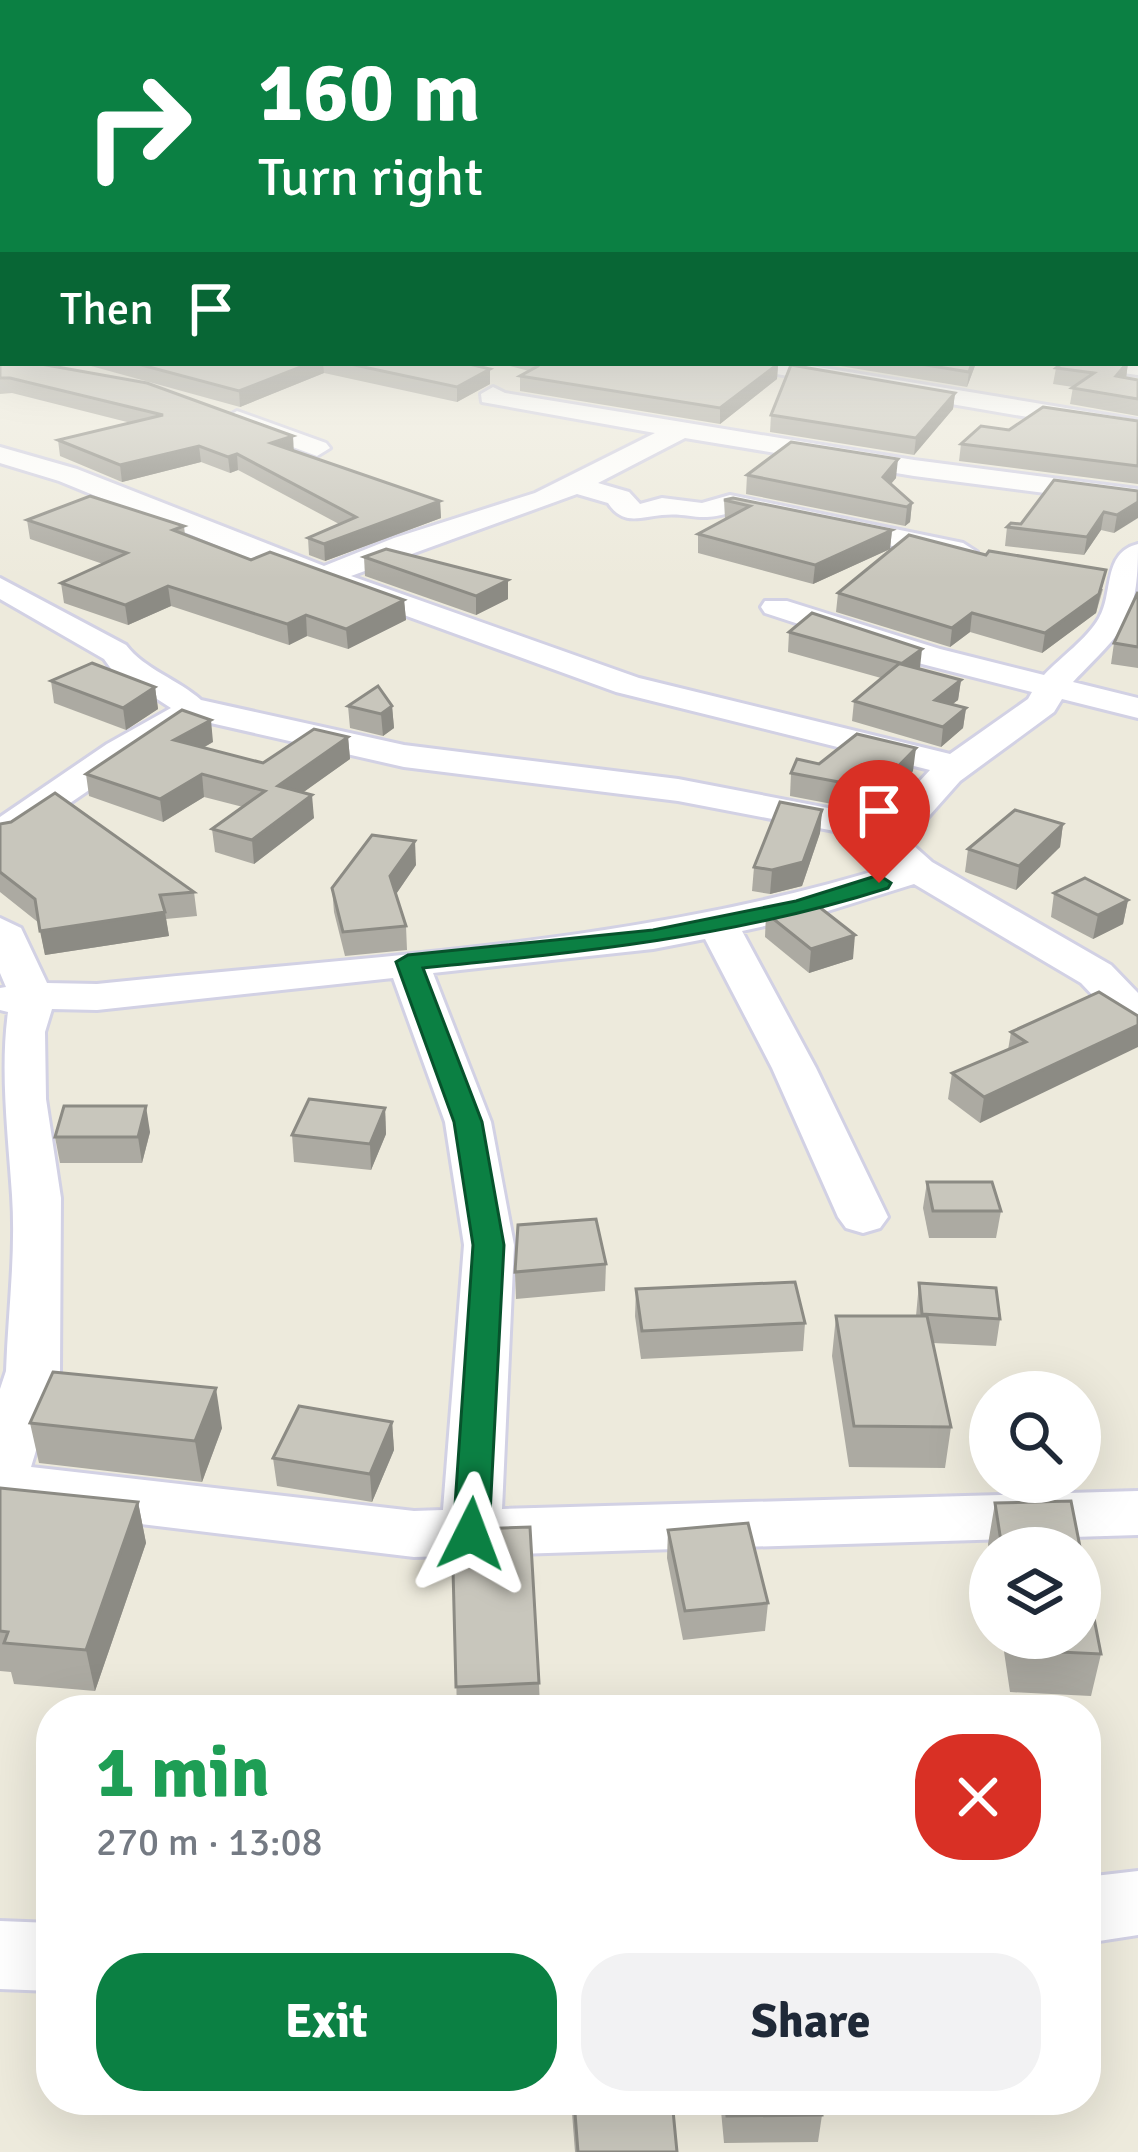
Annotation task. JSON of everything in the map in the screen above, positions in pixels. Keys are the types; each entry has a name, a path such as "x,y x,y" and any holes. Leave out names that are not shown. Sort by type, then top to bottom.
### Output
{"street":[{"path":"518,378 522,380 491,397 677,432 1138,497"},
{"path":"844,378 1138,428"},
{"path":"218,411 317,448"},
{"path":"327,575 577,485 677,432"},
{"path":"0,455 68,475 628,685 955,766"},
{"path":"577,485 619,498 624,507 639,513 662,506 704,512 730,503 989,557"},
{"path":"1122,566 1114,620 1052,685 1042,705 955,766 894,832 895,850 919,870 1096,974 1138,1018"},
{"path":"0,587 115,652 123,664 172,690 190,708 404,756 740,800 894,832"},
{"path":"776,607 929,656 1138,708"},
{"path":"0,834 190,708"},
{"path":"18,998 98,997 653,937 801,908 919,870"},
{"path":"718,924 794,1067 863,1216"},
{"path":"0,930 11,938 23,985 18,998 22,1099 37,1198 32,1371 0,1475"},
{"path":"408,962 468,1122 488,1245 471,1534"},
{"path":"0,1485 414,1534 1138,1514"},
{"path":"1101,1908 1138,1903"},
{"path":"0,1955 36,1957"}],"building":[{"path":"12,378 121,378 147,383 293,436 271,443 440,501 324,544 308,538 356,517 237,454 228,457 199,446 120,465 58,440 163,415"},
{"path":"192,378 271,378 239,391"},
{"path":"417,378 473,378 457,387"},
{"path":"535,378 759,378 720,408"},
{"path":"786,378 870,378 955,393 916,438 771,415"},
{"path":"1086,378 1129,378 1138,380 1138,399 1072,388"},
{"path":"1043,407 1138,421 1138,466 961,444 981,426 1009,430"},
{"path":"791,442 898,459 883,477 912,503 907,507 747,475"},
{"path":"1054,480 1138,491 1138,502 1117,515 1104,512 1087,537 1007,527 1021,524"},
{"path":"90,496 184,526 173,530 251,560 270,552 404,600 346,629 306,615 287,624 168,586 125,605 61,583 127,553 27,520"},
{"path":"724,500 892,530 815,565 698,534 750,506"},
{"path":"909,535 986,555 989,551 1106,570 1099,594 1045,633 972,613 952,628 838,593"},
{"path":"386,549 508,580 476,596 364,557"},
{"path":"1138,592 1138,647 1114,643"},
{"path":"812,613 922,649 901,664 961,680 935,700 966,708 943,727 854,701 900,663 789,632"},
{"path":"92,663 155,687 123,708 51,681"},
{"path":"378,686 392,706 381,714 348,706"},
{"path":"182,710 211,720 174,740 263,763 314,729 348,737 278,786 312,795 252,840 212,829 265,791 202,774 160,799 86,774"},
{"path":"857,734 916,748 876,789 791,773 797,759 819,764"},
{"path":"55,793 194,892 160,895 165,912 40,931 35,899 0,872 0,824 11,822"},
{"path":"780,802 822,810 803,862 772,870 754,867"},
{"path":"1015,810 1063,824 1019,866 968,849"},
{"path":"372,835 415,841 390,876 406,926 343,932 332,888"},
{"path":"1085,878 1128,900 1098,915 1054,893"},
{"path":"809,899 855,935 811,949 766,913"},
{"path":"1099,992 1138,1016 1138,1025 984,1097 952,1073 1026,1042 1011,1032"},
{"path":"309,1099 385,1108 370,1144 292,1135"},
{"path":"64,1106 146,1106 138,1137 55,1137"},
{"path":"927,1182 992,1182 1001,1211 933,1211"},
{"path":"596,1219 606,1264 515,1272 518,1225"},
{"path":"795,1282 805,1323 642,1331 636,1289"},
{"path":"919,1283 996,1288 1000,1319 922,1314"},
{"path":"836,1316 927,1316 951,1427 854,1426"},
{"path":"53,1372 216,1388 195,1441 30,1423"},
{"path":"299,1406 392,1422 370,1474 273,1458"},
{"path":"0,1488 138,1502 86,1650 4,1643 8,1632 0,1631"},
{"path":"995,1503 1071,1503 1076,1527 999,1527"},
{"path":"748,1523 768,1603 685,1611 668,1530"},
{"path":"530,1527 539,1683 456,1687 452,1530"},
{"path":"575,2115 673,2115 677,2152 578,2152"}],"route":[{"path":"471,1534 488,1245 468,1122 408,962 653,937 801,908 879,883"}]}
